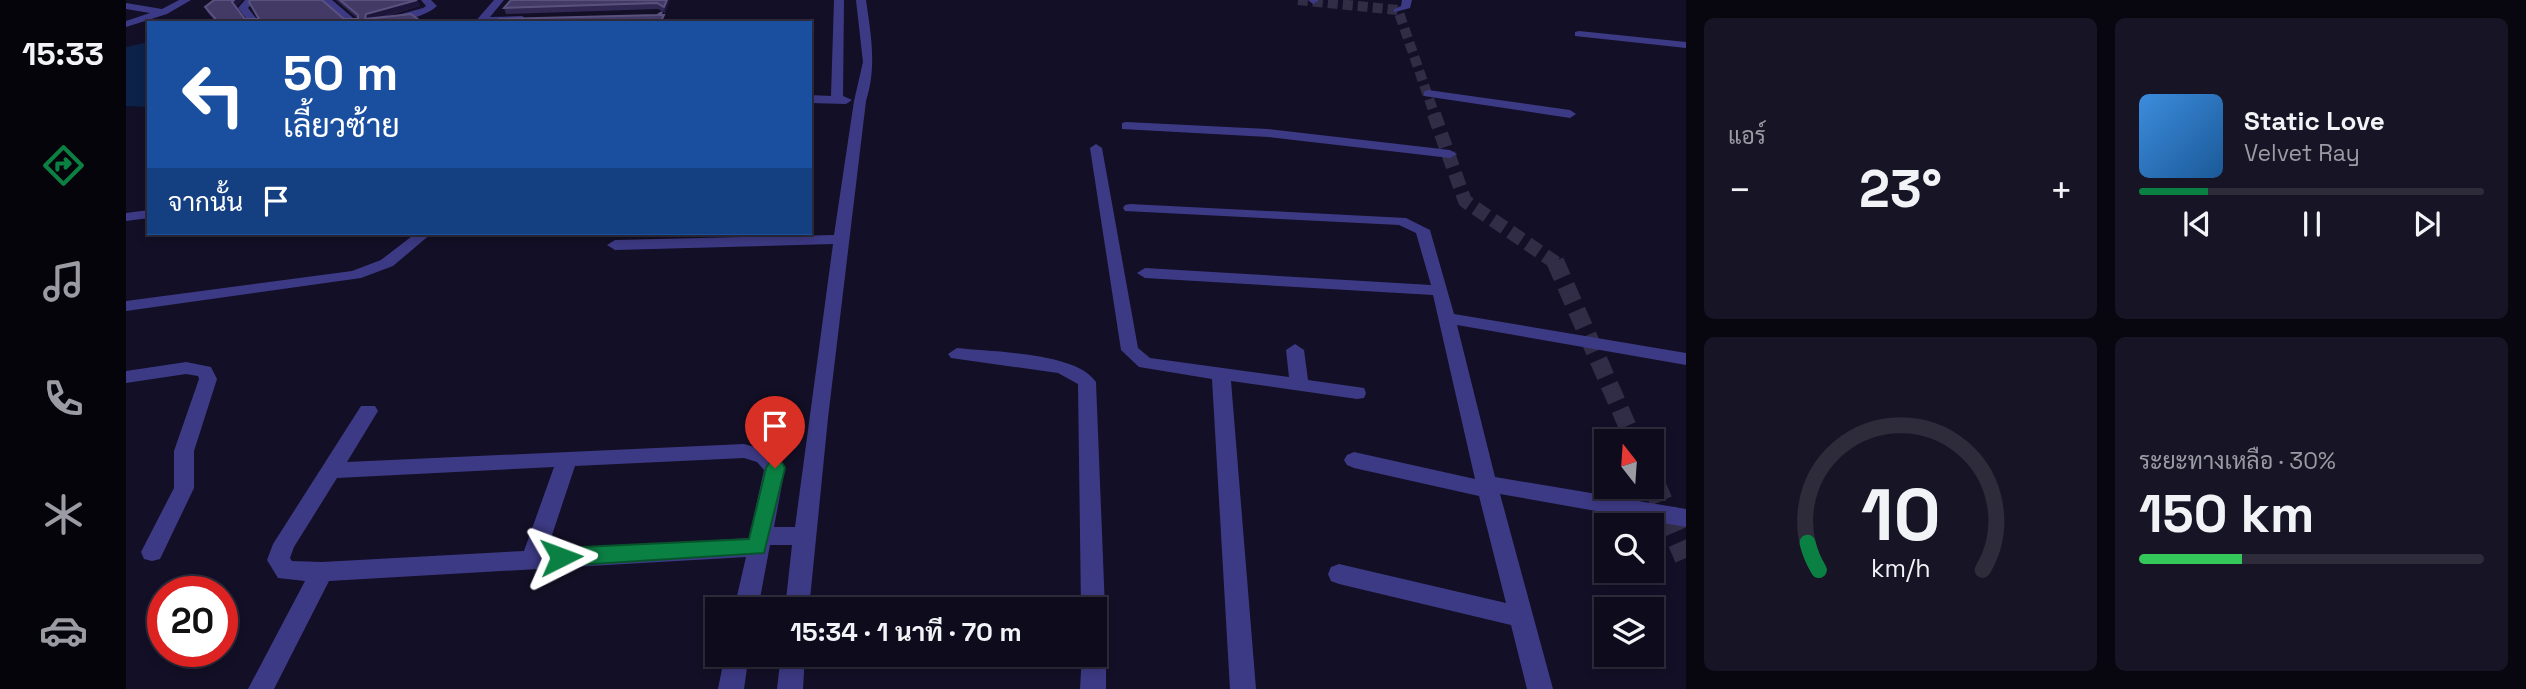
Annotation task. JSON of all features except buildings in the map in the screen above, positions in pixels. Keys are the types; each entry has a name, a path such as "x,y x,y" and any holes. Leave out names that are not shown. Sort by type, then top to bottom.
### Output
{"street":[{"path":"126,24 164,12 186,0"},
{"path":"250,0 243,8 253,21"},
{"path":"326,0 352,21"},
{"path":"382,21 426,10 432,6 426,0"},
{"path":"481,21 499,0"},
{"path":"837,99 839,0"},
{"path":"798,597 841,239 860,100 868,81 870,57 861,0"},
{"path":"1398,10 1405,8 1407,0"},
{"path":"126,6 164,12"},
{"path":"498,21 535,19"},
{"path":"1579,34 1686,45"},
{"path":"1429,94 1570,114"},
{"path":"812,99 860,100"},
{"path":"1126,126 1268,133 1450,154"},
{"path":"1096,148 1119,268 1130,350 1145,363 1357,393"},
{"path":"1130,208 1411,223 1423,230 1448,318 1487,487 1540,689"},
{"path":"126,217 147,214"},
{"path":"126,306 355,275 387,263 422,235"},
{"path":"615,245 841,239"},
{"path":"1145,273 1439,289"},
{"path":"1448,318 1686,359"},
{"path":"1294,349 1299,385"},
{"path":"957,354 1060,367 1087,382 1093,597"},
{"path":"126,377 186,368 205,371 208,379 184,451 184,488 152,552"},
{"path":"1221,373 1244,689"},
{"path":"368,411 284,544 278,560 286,571 323,572 533,558 758,542 805,536"},
{"path":"332,470 744,451 764,457 775,468 748,597"},
{"path":"533,558 567,459"},
{"path":"1354,460 1487,487 1686,517"},
{"path":"261,689 323,572"},
{"path":"1339,574 1522,617"},
{"path":"731,689 735,667"},
{"path":"790,689 792,667"},
{"path":"1093,689 1094,667"}],"water":[{"path":"147,42 147,107 126,106 126,47"}],"tunnel":[{"path":"1298,0 1398,10 1435,116"},
{"path":"1434,114 1465,201 1556,263"},
{"path":"1556,263 1629,429"},
{"path":"1660,499 1686,558"}],"route":[{"path":"561,557 757,547 775,468"}]}
